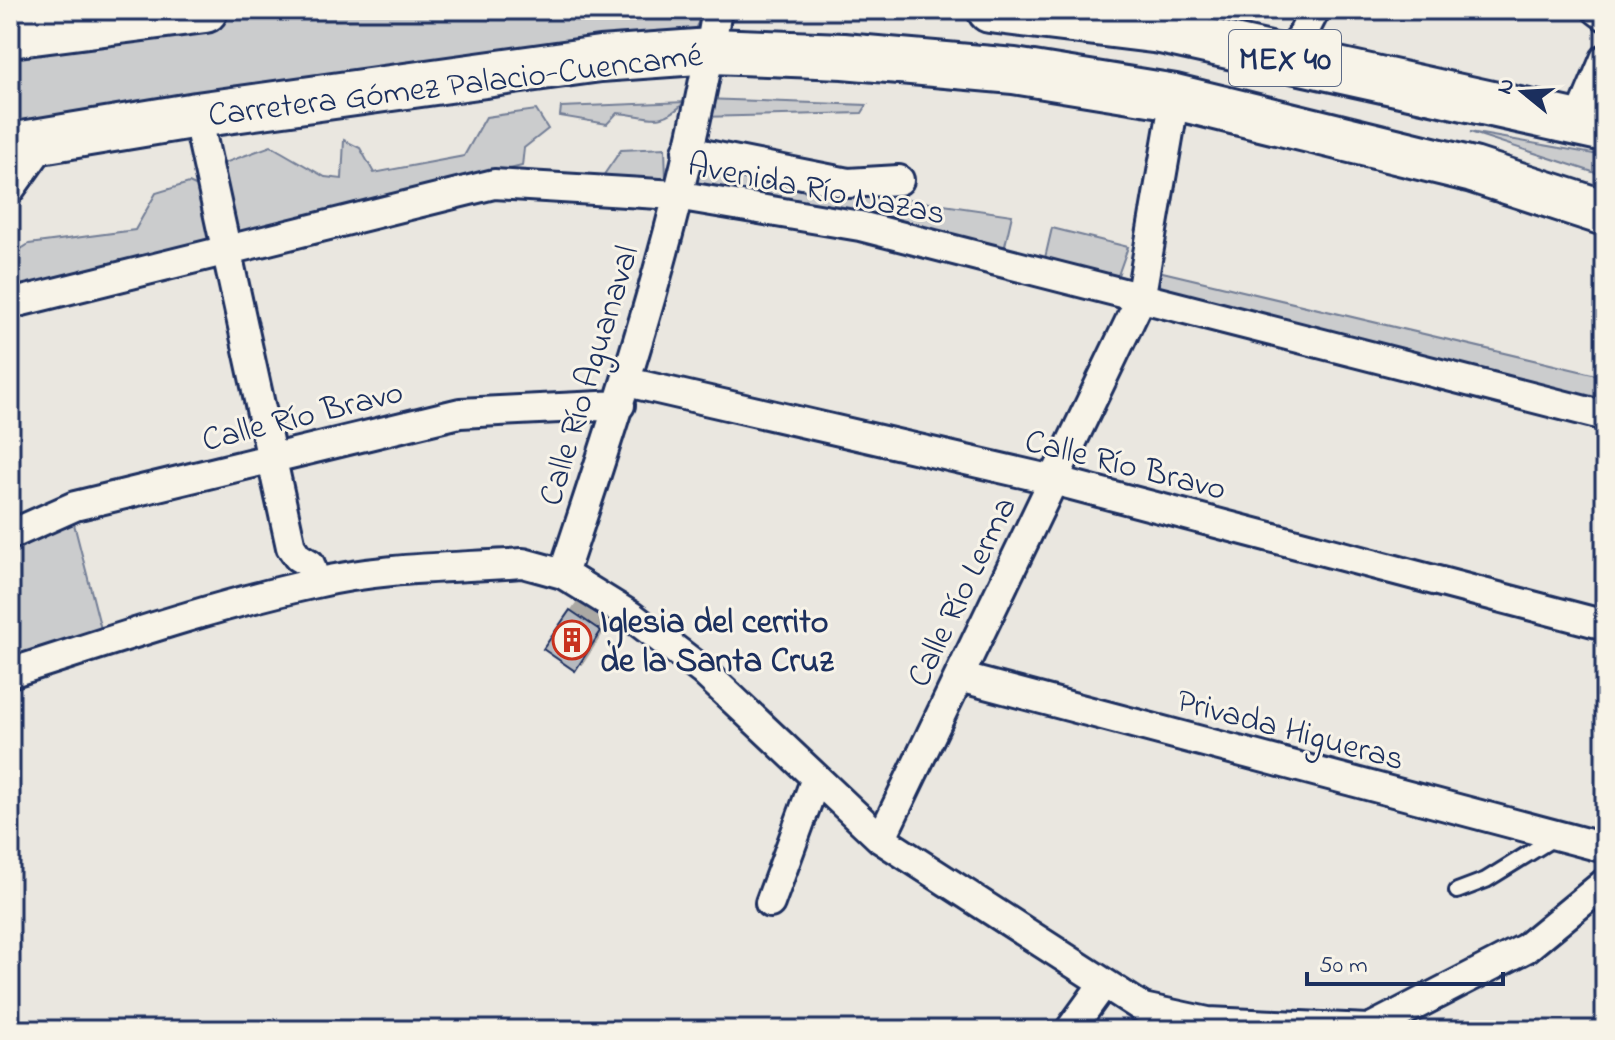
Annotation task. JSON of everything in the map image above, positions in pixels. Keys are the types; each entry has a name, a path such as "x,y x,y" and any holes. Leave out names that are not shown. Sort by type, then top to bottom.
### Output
{"highway":[{"path":"13,33 205,10"},
{"name":"MEX 40","path":"1018,12 1161,31 1591,126"},
{"name":"Carretera Gómez Palacio-Cuencamé","path":"27,143 197,115 600,59 714,30 843,56 1014,71 1175,97 1473,170 1605,213"}],"street":[{"path":"1290,59 1315,10"},
{"path":"1597,10 1605,16"},
{"name":"Calle Río Aguanaval","path":"563,574 623,394 687,151 714,30"},
{"path":"1591,126 1605,59"},
{"name":"Calle Río Lerma","path":"881,839 1140,300 1175,97"},
{"path":"197,115 291,547 298,557 310,564 316,583"},
{"path":"10,189 27,143"},
{"path":"687,151 848,183 899,180"},
{"name":"Avenida Río Nazas","path":"10,304 494,184 676,195 860,226 1140,300 1605,416"},
{"name":"Calle Río Bravo","path":"10,535 75,506 460,413 623,394 1053,480 1605,625"},
{"path":"10,673 166,624 316,583 369,574 523,563 563,574 631,616 703,671 881,839 1143,1008 1208,1022 1368,1030 1526,948 1605,883"},
{"name":"Privada Higueras","path":"959,677 1605,848"},
{"path":"770,903 816,778"},
{"path":"1070,1030 1104,983"}],"lane":[{"path":"1457,891 1486,880 1557,835"}],"shaded area":[{"path":"133,10 677,10 694,15 699,21 694,31 10,148 10,23"},
{"path":"704,99 867,105 862,113 700,117"},
{"path":"685,102 661,117 617,113 607,124 560,116 561,107"},
{"path":"536,110 548,129 524,148 522,166 238,233 216,166 271,146 325,177 342,179 344,140 360,148 374,173 464,156 486,117"},
{"path":"1470,132 1605,156 1605,176"},
{"path":"665,148 666,179 603,176 621,150"},
{"path":"698,169 1012,215 1004,250 689,192"},
{"path":"189,183 204,190 212,243 131,264 119,260 116,268 10,287 10,256 29,244 135,230 156,193"},
{"path":"1052,228 1128,247 1117,278 1045,258"},
{"path":"1154,270 1605,377 1605,403 1153,290"},
{"path":"73,520 103,637 10,672 10,547"}],"building":[{"name":"Iglesia del cerrito de la Santa Cruz","path":"570,610 601,631 575,671 543,649"}],"place":[{"name":"Iglesia del cerrito de la Santa Cruz","path":"572,640"}]}
